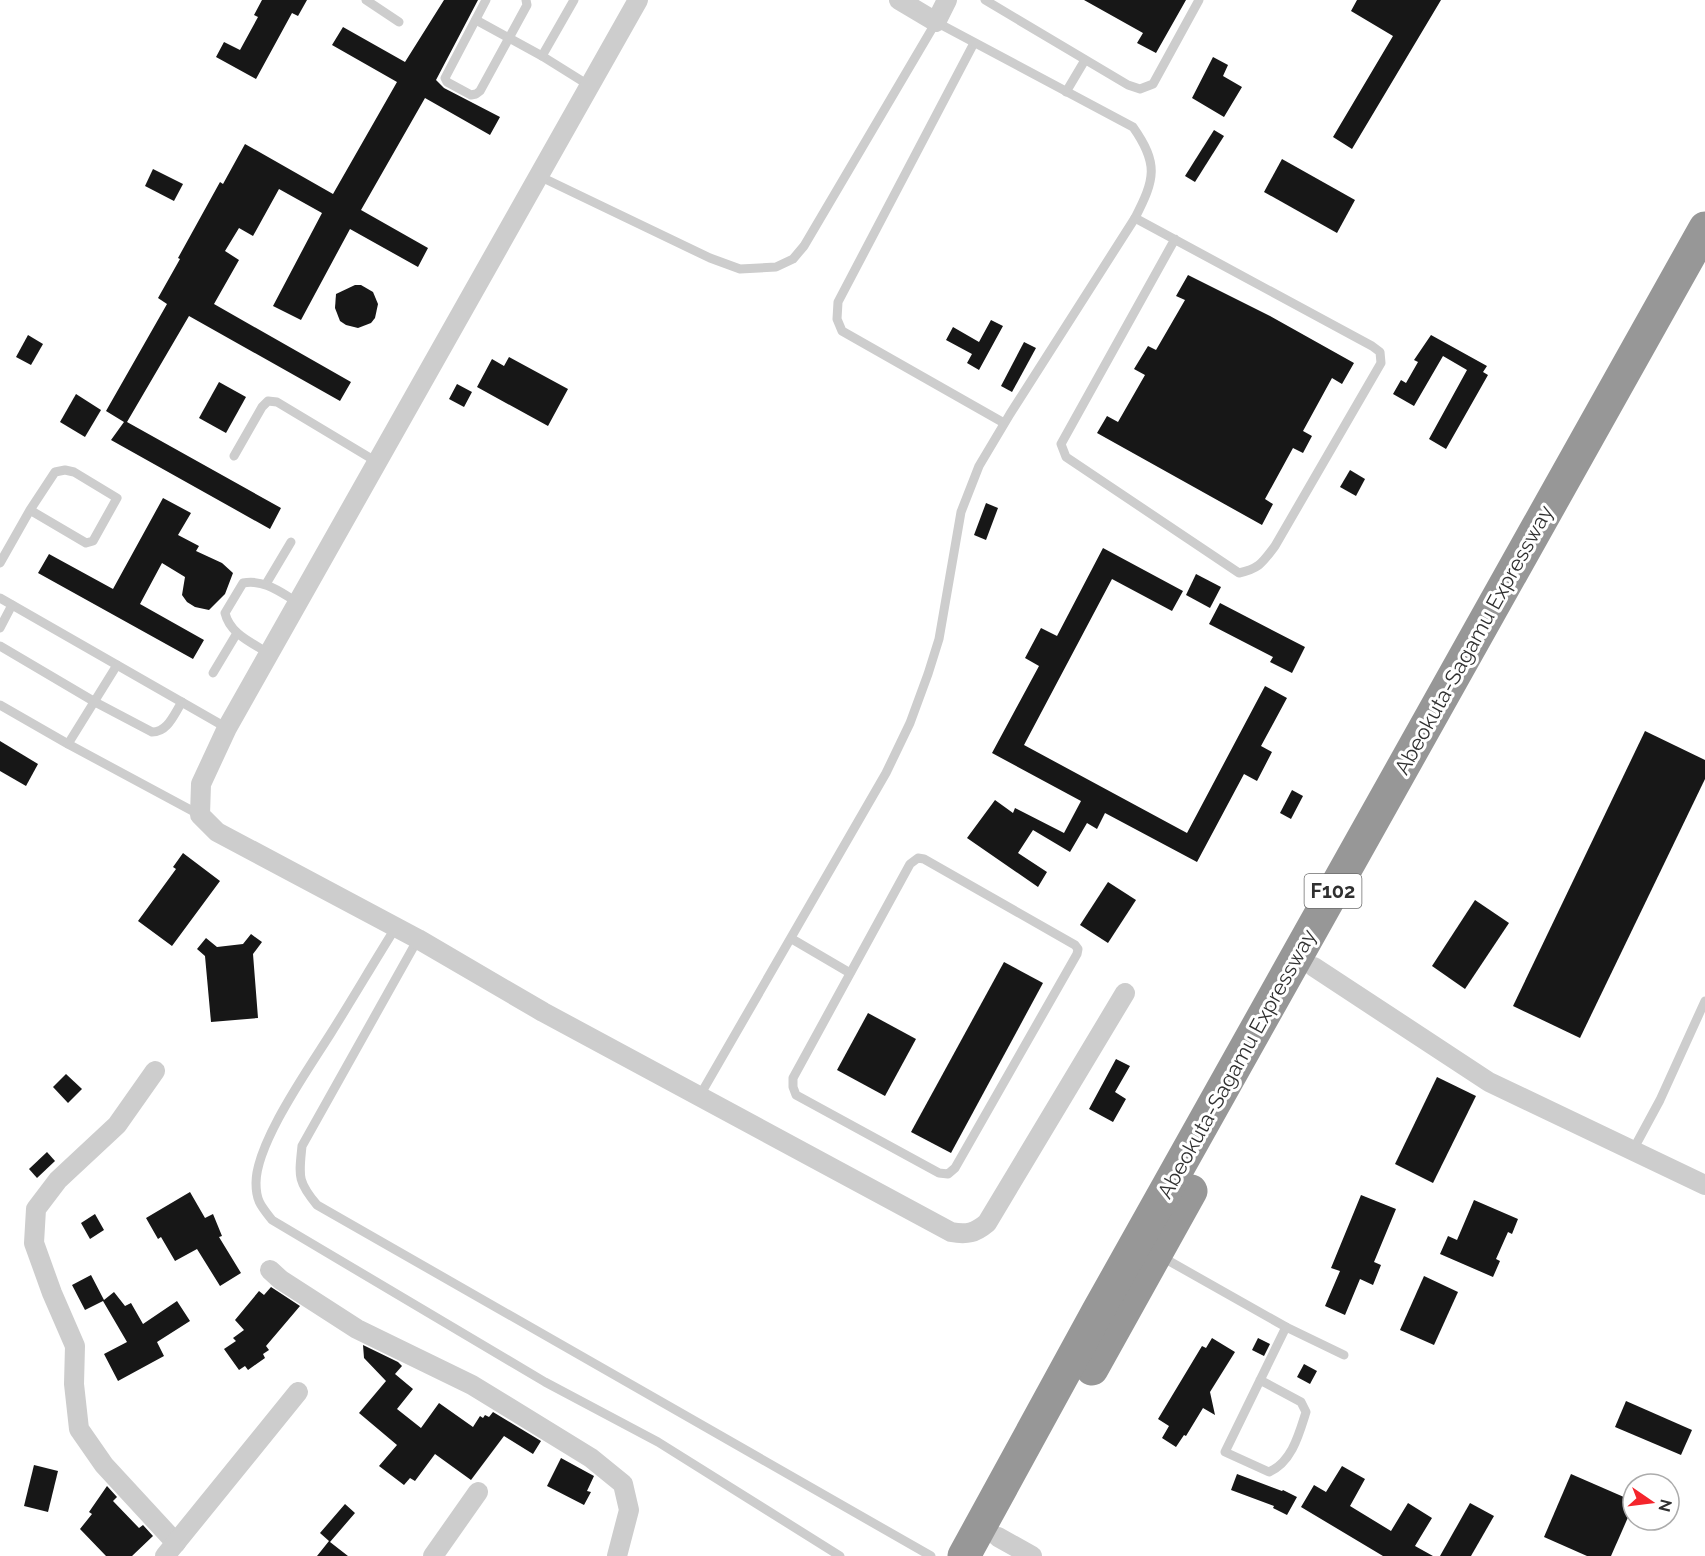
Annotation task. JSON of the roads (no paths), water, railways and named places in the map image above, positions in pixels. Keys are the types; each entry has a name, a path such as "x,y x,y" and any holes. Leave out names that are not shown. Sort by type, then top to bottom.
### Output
{"highway":[{"name":"Abeokuta-Sagamu Expressway","path":"964,1556 1098,1311 1705,228"},
{"name":"Abeokuta-Sagamu Expressway","path":"992,1546 1157,1254 1705,263"}],"street":[{"path":"638,0 227,728 201,784 200,814 217,832 418,939 543,1012 951,1232 965,1235 977,1231 987,1223 1125,993"},
{"path":"899,0 936,22 947,0"},
{"path":"1314,967 1489,1082 1705,1185"},
{"path":"154,1071 117,1125 58,1180 36,1209 34,1243 75,1346 74,1384 80,1429 104,1465 171,1549 298,1392"},
{"path":"270,1270 281,1280 357,1329 482,1391 591,1458 623,1484 628,1510 617,1556"},
{"path":"433,1556 478,1492"},
{"path":"992,1546 1032,1556"}],"lane":[{"path":"366,0 399,22"},
{"path":"486,0 447,73 447,81 471,95 476,94 509,39 527,5 526,0"},
{"path":"543,56 574,0"},
{"path":"985,0 1128,85 1140,88 1154,84 1199,0"},
{"path":"476,20 543,56 590,86"},
{"path":"539,176 710,258 740,269 776,267 793,260 804,246 936,22 1133,126 1152,163 1149,191 1135,218 1004,423 980,466 961,512 939,639 910,723 886,772 792,939 699,1097"},
{"path":"974,43 838,302 837,319 842,331 1004,423"},
{"path":"1066,92 1085,60"},
{"path":"1135,218 1175,239 1380,352 1381,363 1275,546 1263,562 1254,569 1239,573 1066,457 1061,444 1175,239"},
{"path":"234,456 262,407 268,401 277,402 377,462"},
{"path":"0,562 30,510 55,472 65,470 74,472 117,498 90,543 86,543 30,510"},
{"path":"266,584 291,542"},
{"path":"268,653 228,625 225,613 243,583 254,581 266,584 297,602"},
{"path":"0,598 227,728"},
{"path":"0,628 12,605"},
{"path":"213,673 237,633"},
{"path":"0,646 95,702 152,732 159,732 165,728 182,702"},
{"path":"68,744 117,665"},
{"path":"0,705 200,814"},
{"path":"918,858 924,859 1075,945 1078,949 955,1168 948,1174 939,1173 796,1095 793,1078 850,973 910,864 918,858"},
{"path":"396,927 277,1123 260,1161 256,1181 256,1200 272,1220 535,1377 658,1443 840,1556"},
{"path":"418,939 302,1146 299,1171 303,1187 317,1205 931,1556"},
{"path":"792,939 850,973"},
{"path":"1633,1150 1660,1100 1705,1001"},
{"path":"1157,1254 1286,1327 1344,1355"},
{"path":"1260,1380 1301,1402 1306,1412 1294,1447 1278,1468 1269,1472 1225,1452 1260,1380 1286,1327"}]}
